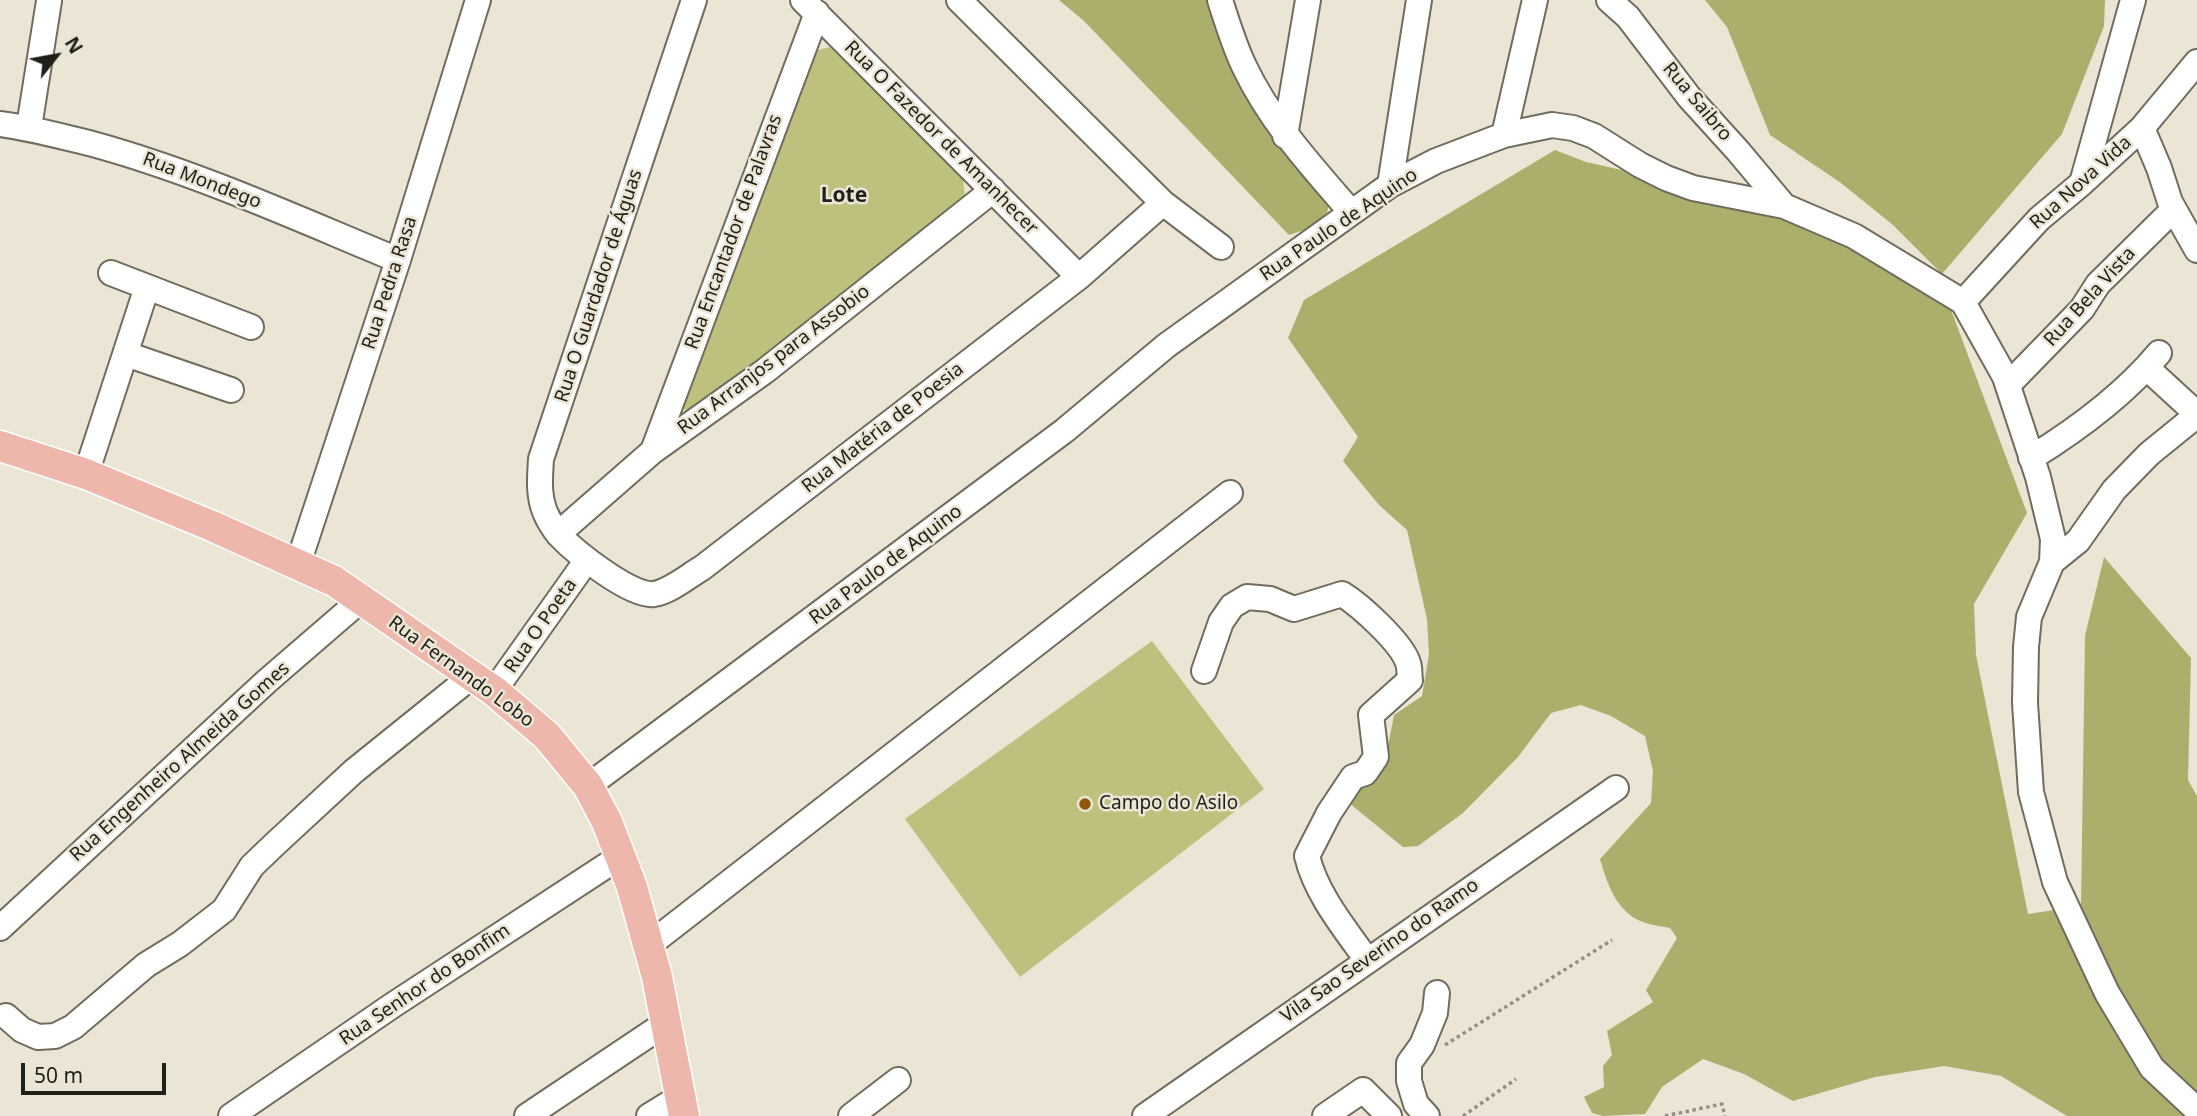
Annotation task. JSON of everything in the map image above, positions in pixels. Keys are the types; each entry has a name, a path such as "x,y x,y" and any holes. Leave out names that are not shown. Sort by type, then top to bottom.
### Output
{"main road":[{"name":"Rua Fernando Lobo","path":"0,446 86,474 334,581 483,684 547,736 588,786 621,856 649,945 682,1106"}],"street":[{"name":"Rua Pedra Rasa","path":"298,564 398,260 478,0"},
{"name":"Rua O Guardador de Águas","path":"587,560 558,534 545,512 539,486 541,459 694,0"},
{"path":"959,0 1163,203 1221,247"},
{"path":"1220,0 1243,65 1285,136 1352,212"},
{"path":"1285,136 1308,0"},
{"path":"1390,186 1419,0"},
{"path":"1504,135 1535,0"},
{"name":"Rua Saibro","path":"1609,0 1628,17 1689,97 1784,206"},
{"path":"2082,183 2133,0"},
{"path":"29,127 49,1"},
{"name":"Rua O Fazedor de Amanhecer","path":"810,7 1079,277"},
{"name":"Rua Encantador de Palavras","path":"653,451 810,7"},
{"name":"Rua Nova Vida","path":"1963,302 2039,219 2142,128 2197,62"},
{"name":"Rua Mondego","path":"0,124 29,127 140,157 195,176 398,260"},
{"name":"Rua Paulo de Aquino","path":"588,786 1032,456 1167,345 1352,212 1390,186 1436,161 1504,135 1552,125 1573,128 1594,136 1640,165 1675,181 1722,195 1784,206 1854,236 1963,302"},
{"path":"2142,128 2174,209 2197,250"},
{"name":"Rua Arranjos para Assobio","path":"558,534 653,451 765,371 993,190"},
{"name":"Rua Matéria de Poesia","path":"587,560 635,590 654,594 677,584 917,416 1163,203"},
{"name":"Rua Bela Vista","path":"2008,385 2082,309 2098,284 2174,209"},
{"path":"111,273 251,327"},
{"path":"86,474 147,287"},
{"path":"1963,302 2008,385 2053,539 2052,562 2029,617 2025,647 2025,703 2031,792 2055,882 2107,993 2151,1068 2197,1110"},
{"path":"126,354 231,390"},
{"path":"2031,458 2079,428 2153,360 2197,414 2148,454 2114,489 2078,541 2052,562"},
{"path":"649,945 1230,493"},
{"name":"Rua O Poeta","path":"6,1016 22,1030 38,1037 55,1036 73,1027 146,965 180,944 224,910 252,866 354,771 483,684 587,560"},
{"path":"1204,671 1221,622 1232,606 1247,597 1270,599 1294,609 1342,594 1359,604 1408,661 1410,680 1371,715 1376,757 1366,772 1353,777 1329,813 1307,856 1310,869 1329,903 1367,960"},
{"name":"Rua Engenheiro Almeida Gomes","path":"0,928 218,727 362,599"},
{"name":"Vila Sao Severino do Ramo","path":"1145,1116 1616,788"},
{"name":"Rua Senhor do Bonfim","path":"231,1116 393,1005 621,856"},
{"path":"1415,1112 1409,1081 1409,1063 1422,1045 1435,1013 1437,993"},
{"path":"527,1116 666,1023"},
{"path":"850,1116 898,1080"},
{"path":"1325,1116 1363,1090 1389,1116"},
{"path":"649,1116 682,1106"}],"path":[{"path":"1409,1063 1440,1048 1612,940"},
{"path":"1463,1116 1516,1079"},
{"path":"1665,1116 1722,1104 1725,1116"}],"green space":[{"path":"1059,0 1220,0 1243,65 1332,190 1325,223 1289,235 1084,21"},
{"path":"1705,0 2105,0 2104,26 2062,134 1942,274 1893,225 1841,183 1770,135 1727,27"},
{"path":"830,47 963,177 965,198 689,414 681,405 814,51"},
{"path":"1555,150 1586,162 1760,201 1944,291 2027,513 1974,604 1976,655 2028,914 2081,906 2085,636 2104,557 2191,658 2188,780 2197,796 2197,1116 2067,1116 2001,1076 1944,1066 1875,1077 1793,1101 1744,1074 1703,1059 1662,1087 1645,1114 1603,1116 1592,1113 1584,1097 1604,1087 1603,1066 1612,1055 1607,1031 1653,1002 1646,990 1677,938 1670,928 1643,922 1619,904 1600,859 1651,803 1653,771 1645,736 1611,716 1581,705 1551,713 1518,757 1463,813 1418,846 1403,847 1349,803 1385,761 1394,715 1422,696 1429,654 1427,619 1407,530 1379,505 1343,461 1358,437 1288,338 1304,300"},
{"name":"Campo do Asilo","path":"1152,641 1264,789 1020,977 905,819"}],"place":[{"name":"Campo do Asilo","path":"1085,804"}],"district":[{"name":"Lote","path":"844,196"}]}
